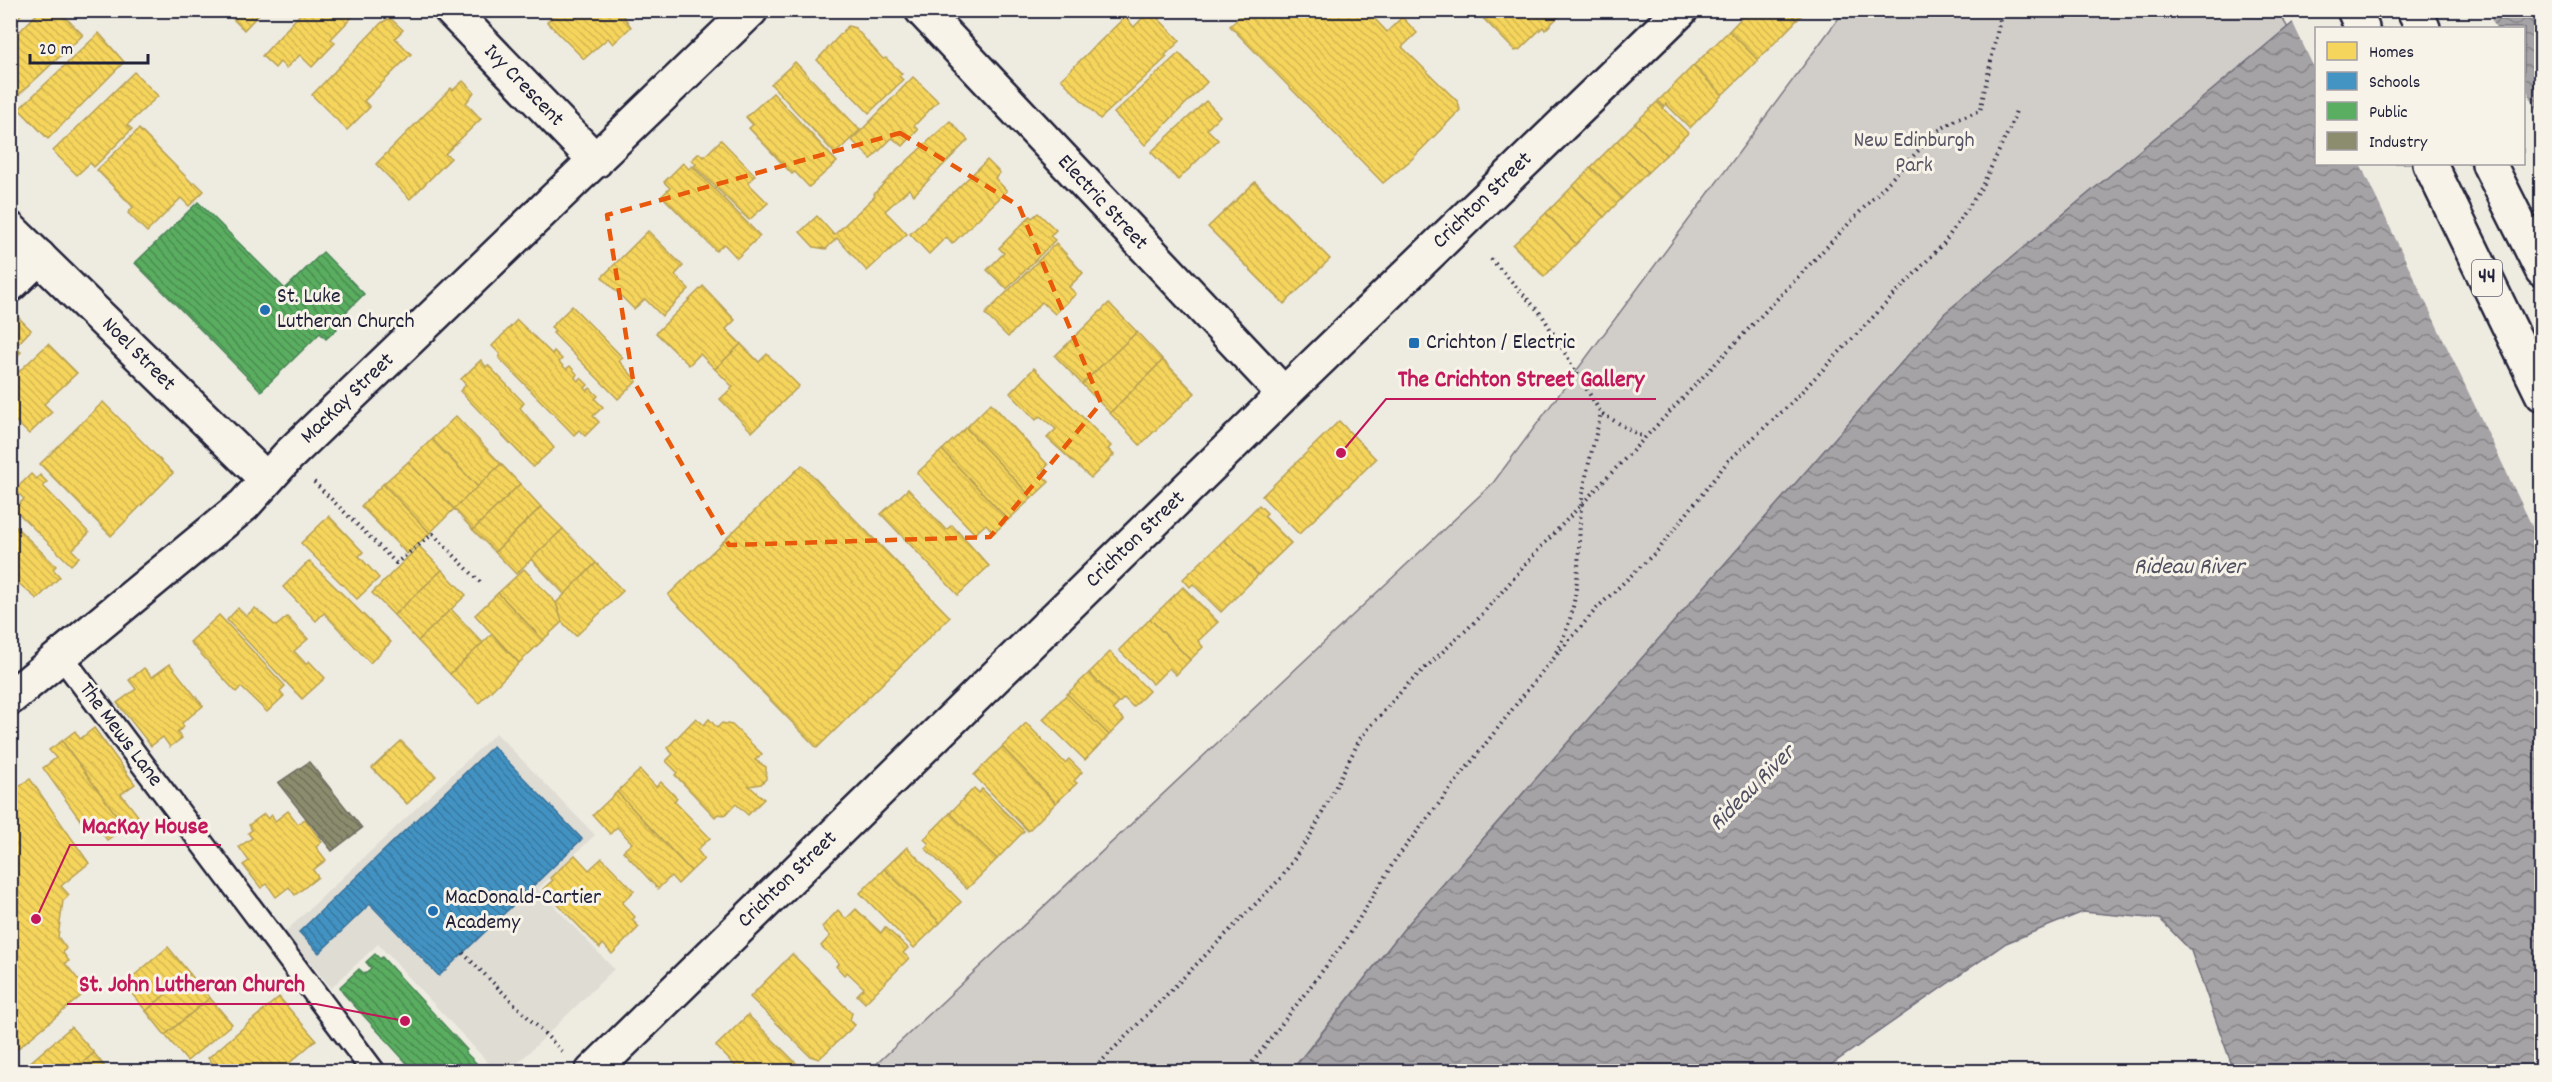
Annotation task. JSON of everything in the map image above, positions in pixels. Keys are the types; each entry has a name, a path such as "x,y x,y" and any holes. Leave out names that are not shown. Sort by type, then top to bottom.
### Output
{"street":[{"name":"Ivy Crescent","path":"451,10 596,161"},
{"name":"MacKay Street","path":"10,698 244,504 277,468 751,10"},
{"name":"Electric Street","path":"922,10 1284,394"},
{"name":"Crichton Street","path":"580,1065 1284,394 1680,10"},
{"path":"2354,10 2362,27"},
{"path":"2414,10 2422,27"},
{"name":"44","path":"2430,165 2541,394"},
{"name":"44","path":"2488,165 2541,270"},
{"name":"Noel Street","path":"10,229 277,468"},
{"path":"10,285 39,257"}],"lane":[{"name":"The Mews Lane","path":"62,657 374,1071"}],"path":[{"path":"1092,1071 1281,878 1313,831 1361,737 1407,686 1478,619 1540,548 1936,132 1959,118 1980,111 2002,10"},
{"path":"1245,1071 1346,940 1409,842 1552,661 1597,608 1659,549 1728,461 1787,407 1944,243 1980,190 2010,128 2017,108"},
{"path":"1491,259 1542,315 1601,413 1644,438"},
{"path":"1552,661 1568,629 1576,594 1582,506 1601,413"},
{"path":"277,468 396,563 433,534 483,585"},
{"path":"463,953 580,1065"}],"highlighted area":[{"path":"900,133 1019,206 1101,403 990,537 729,545 633,380 607,215"}],"shaded area":[{"name":"MacDonald-Cartier Academy","path":"496,733 595,835 538,889 614,969 510,1071 496,1071 378,944 331,988 285,932"}],"green space":[{"name":"New Edinburgh Park","path":"1844,11 2278,11 2288,28 1945,313 1403,930 1291,1071 868,1072 1493,483"}],"water":[{"name":"Rideau River","path":"2307,11 2541,11 2541,1071 2234,1071 2191,951 2160,919 2083,912 2006,943 1822,1071 1291,1072 1403,930 1945,313"}],"pier":[{"path":"2303,10 2487,11 2495,27 2315,27 2315,70 2292,21"},
{"path":"2525,87 2542,121 2541,545 2360,165 2525,165"}],"building: Homes":[{"path":"10,10 25,10 10,26"},
{"path":"41,10 58,10 83,35 10,103 10,41"},
{"path":"224,10 267,10 264,13 262,11 244,30"},
{"path":"304,10 359,10 331,39 335,43 312,67 300,55 286,68 280,62 275,68 262,56"},
{"path":"548,10 619,10 631,27 613,44 608,38 584,59 547,22 553,16"},
{"path":"1150,10 1180,41 1165,55 1167,57 1100,119 1061,79 1125,17 1134,27"},
{"path":"1246,10 1380,10 1373,17 1387,32 1402,17 1417,33 1402,47 1458,102 1460,110 1411,160 1383,183 1230,26"},
{"path":"1475,10 1565,10 1545,30 1543,27 1519,50 1515,51"},
{"path":"1749,10 1788,10 1797,20 1758,60 1729,31"},
{"path":"1788,10 1807,10 1797,20"},
{"path":"390,18 403,30 395,38 411,54 364,101 370,107 347,130 312,95 381,23"},
{"path":"848,26 855,28 883,59 886,58 902,74 899,76 903,80 869,113 817,60"},
{"path":"1729,31 1758,60 1722,95 1693,66"},
{"path":"99,33 124,62 48,139 19,109"},
{"path":"1179,53 1207,82 1145,145 1114,113"},
{"path":"795,62 860,130 835,154 771,84"},
{"path":"1693,66 1722,95 1690,128 1666,104 1664,107 1658,101"},
{"path":"134,72 158,96 127,125 132,129 94,167 90,163 77,175 53,151"},
{"path":"913,77 938,101 914,126 918,130 903,146 892,138 871,159 852,140"},
{"path":"463,81 474,92 466,103 481,119 445,154 451,158 410,199 376,164 451,88 453,90"},
{"path":"773,93 837,162 809,187 795,172 792,174 749,128 753,125 746,117"},
{"path":"1206,101 1220,116 1207,129 1218,140 1178,180 1151,152"},
{"path":"1657,102 1688,133 1666,155 1635,123"},
{"path":"950,121 968,140 914,195 909,189 885,211 907,234 867,271 837,238 826,249 814,247 800,232 817,216 834,235 875,196 874,194 894,173"},
{"path":"1635,123 1666,155 1648,172 1617,141"},
{"path":"139,129 193,184 195,182 204,191 189,206 181,198 147,232 128,213 133,207 97,170"},
{"path":"721,140 755,175 748,183 768,203 749,220 694,166 696,164 692,160 699,153 704,157"},
{"path":"1617,141 1648,172 1622,198 1591,167"},
{"path":"987,160 1000,173 995,178 1007,191 952,244 946,237 929,254 910,234"},
{"path":"683,163 689,169 692,166 760,236 737,258 724,244 716,251 662,196 670,188 664,182"},
{"path":"1591,167 1622,198 1604,217 1573,186"},
{"path":"1255,182 1330,259 1284,304 1208,227"},
{"path":"1573,186 1604,217 1576,244 1546,213"},
{"path":"1038,213 1056,230 1050,236 1055,240 1007,289 987,270 1004,253 999,248 1030,216 1032,218"},
{"path":"1546,213 1576,244 1544,277 1513,245"},
{"path":"648,231 683,266 675,275 689,289 662,316 645,299 634,309 602,277"},
{"path":"1056,243 1083,273 1069,287 1076,294 1055,314 1042,302 1008,337 985,314"},
{"path":"703,286 735,320 726,329 741,344 715,369 700,354 689,365 656,333"},
{"path":"1109,303 1137,332 1082,384 1055,356"},
{"path":"572,306 623,358 619,361 637,381 618,399 553,333 555,332 551,327"},
{"path":"10,309 31,330 15,347 21,352 13,360 10,357"},
{"path":"517,320 552,354 554,351 562,359 559,362 566,369 570,366 577,374 575,378 578,381 581,378 588,385 585,388 587,391 590,388 598,396 595,399 603,407 593,416 599,422 585,436 579,430 574,435 499,358 500,354 492,346"},
{"path":"1137,332 1163,360 1110,413 1082,384"},
{"path":"48,344 77,373 44,404 52,412 29,434 10,416 10,380"},
{"path":"741,344 759,362 767,354 799,386 752,432 720,399 733,387 715,369"},
{"path":"481,360 524,403 520,408 554,448 533,467 460,391 466,385 461,379"},
{"path":"1163,360 1195,393 1140,445 1110,413"},
{"path":"1034,368 1111,446 1108,449 1114,455 1091,478 1047,438 1056,429 1040,416 1036,420 1010,393"},
{"path":"103,402 173,473 111,536 40,464"},
{"path":"991,403 1048,465 1040,473 1049,482 1032,498 966,428"},
{"path":"456,416 501,464 478,487 432,439"},
{"path":"1339,421 1376,459 1299,534 1262,496"},
{"path":"966,428 1032,498 1008,520 942,450"},
{"path":"432,439 478,487 454,509 408,462"},
{"path":"942,450 1008,520 994,533 986,524 975,534 917,473"},
{"path":"408,462 454,509 430,533 383,484"},
{"path":"501,464 520,484 473,530 454,509"},
{"path":"802,465 950,617 817,748 668,595"},
{"path":"31,474 36,479 40,475 47,482 43,486 89,533 72,550 79,557 71,565 14,509 24,499 15,490"},
{"path":"383,484 430,533 407,554 361,506"},
{"path":"520,484 541,507 495,552 473,530"},
{"path":"908,489 946,530 952,525 989,566 958,595 881,514"},
{"path":"1259,505 1267,513 1264,516 1291,543 1258,575 1224,540"},
{"path":"541,507 563,529 516,574 495,552"},
{"path":"329,516 363,552 359,556 379,578 357,599 301,543"},
{"path":"10,521 56,566 53,569 60,577 37,599 10,576"},
{"path":"563,529 596,563 565,595 531,559"},
{"path":"1224,540 1258,575 1221,612 1193,584 1190,587 1183,579"},
{"path":"419,546 442,570 394,615 372,593"},
{"path":"309,561 391,642 370,663 324,613 316,621 283,587"},
{"path":"596,563 623,591 576,636 562,622 556,603"},
{"path":"524,569 556,603 562,622 543,640 498,593"},
{"path":"442,570 466,595 418,641 394,615"},
{"path":"1183,587 1218,622 1198,641 1203,647 1190,660 1150,619"},
{"path":"498,593 543,640 519,663 475,615"},
{"path":"238,608 246,616 255,608 276,626 287,617 308,639 294,651 306,664 309,661 325,678 302,699 227,620"},
{"path":"451,609 483,643 450,674 418,641"},
{"path":"219,615 285,686 280,691 284,696 267,712 241,687 236,692 190,642"},
{"path":"1150,619 1190,660 1176,675 1169,668 1153,684 1119,650"},
{"path":"492,634 519,663 479,703 450,674"},
{"path":"1110,652 1149,691 1133,707 1124,698 1119,703 1089,673"},
{"path":"170,664 203,706 182,723 184,727 177,732 182,738 170,747 163,737 151,746 117,703 136,689 129,680 144,668 152,677"},
{"path":"1089,673 1119,703 1113,709 1124,720 1109,735 1067,694"},
{"path":"1067,694 1109,735 1085,760 1043,719"},
{"path":"696,718 704,725 709,719 717,728 722,723 732,725 762,754 755,760 766,767 766,779 761,784 749,786 764,799 748,815 736,804 725,815 718,814 715,817 675,775 677,772 666,761 673,754 667,748"},
{"path":"1026,723 1065,763 1069,759 1082,772 1074,781 1077,783 1056,803 1002,747"},
{"path":"94,728 135,784 121,794 138,816 125,827 62,741 75,731 80,739"},
{"path":"62,741 125,827 107,840 91,818 83,824 43,768 56,758 49,750"},
{"path":"401,741 436,776 407,804 372,768"},
{"path":"1002,747 1056,803 1028,831 974,775"},
{"path":"640,770 656,787 661,782 677,798 674,801 710,838 697,850 704,859 691,871 617,792"},
{"path":"30,779 89,863 61,886 69,895 63,901 58,937 66,948 63,953 69,961 65,963 87,991 10,1055 10,793"},
{"path":"974,788 979,793 982,789 1024,831 997,859 950,813"},
{"path":"617,792 691,871 678,884 671,876 658,889 623,851 632,843 617,827 610,834 593,815"},
{"path":"288,811 298,824 305,819 322,842 316,847 326,860 313,870 318,877 295,895 289,887 276,897 267,884 261,888 243,865 249,861 239,847 252,838 248,833 252,830 249,825 264,814 268,819 272,815 275,821"},
{"path":"950,813 997,859 967,889 925,848 929,844 924,839"},
{"path":"907,847 961,902 940,923 884,869"},
{"path":"575,855 589,870 602,858 634,891 622,903 635,917 632,920 639,927 612,954 603,944 600,948 543,889 553,880 550,878"},
{"path":"884,869 940,923 914,948 860,893"},
{"path":"856,909 881,933 885,927 908,948 903,953 909,958 865,1003 857,995 864,988 847,972 844,975 836,966 839,963 821,946 830,936 822,927 838,910 846,919"},
{"path":"168,947 190,974 146,1011 124,984"},
{"path":"792,954 852,1013 850,1020 855,1025 819,1059 810,1056 750,997"},
{"path":"190,974 210,998 165,1035 146,1011"},
{"path":"279,997 316,1040 279,1072 220,1072 208,1058"},
{"path":"210,998 232,1024 187,1061 165,1035"},
{"path":"748,1015 801,1068 800,1072 741,1072 716,1046"},
{"path":"71,1027 94,1053 72,1072 19,1072"},
{"path":"94,1053 109,1072 72,1072"}],"building: Schools":[{"path":"493,746 582,839 439,976 370,904 319,953 299,932"}],"building: Public":[{"name":"St. Luke Lutheran Church","path":"198,202 285,289 323,252 364,294 333,325 337,329 326,339 320,333 261,391 135,263"},
{"path":"375,954 380,959 382,957 467,1050 465,1052 477,1064 468,1072 415,1072 343,993 340,987 359,969 365,974 371,968 366,962"}],"building: Industry":[{"path":"309,762 362,828 332,851 278,783"}],"place":[{"name":"St. Luke Lutheran Church","path":"265,310"},
{"name":"Crichton / Electric","path":"1414,343"},
{"name":"The Crichton Street Gallery","path":"1341,453"},
{"name":"MacDonald-Cartier Academy","path":"433,911"},
{"name":"MacKay House","path":"36,919"},
{"name":"St. John Lutheran Church","path":"405,1021"}]}
